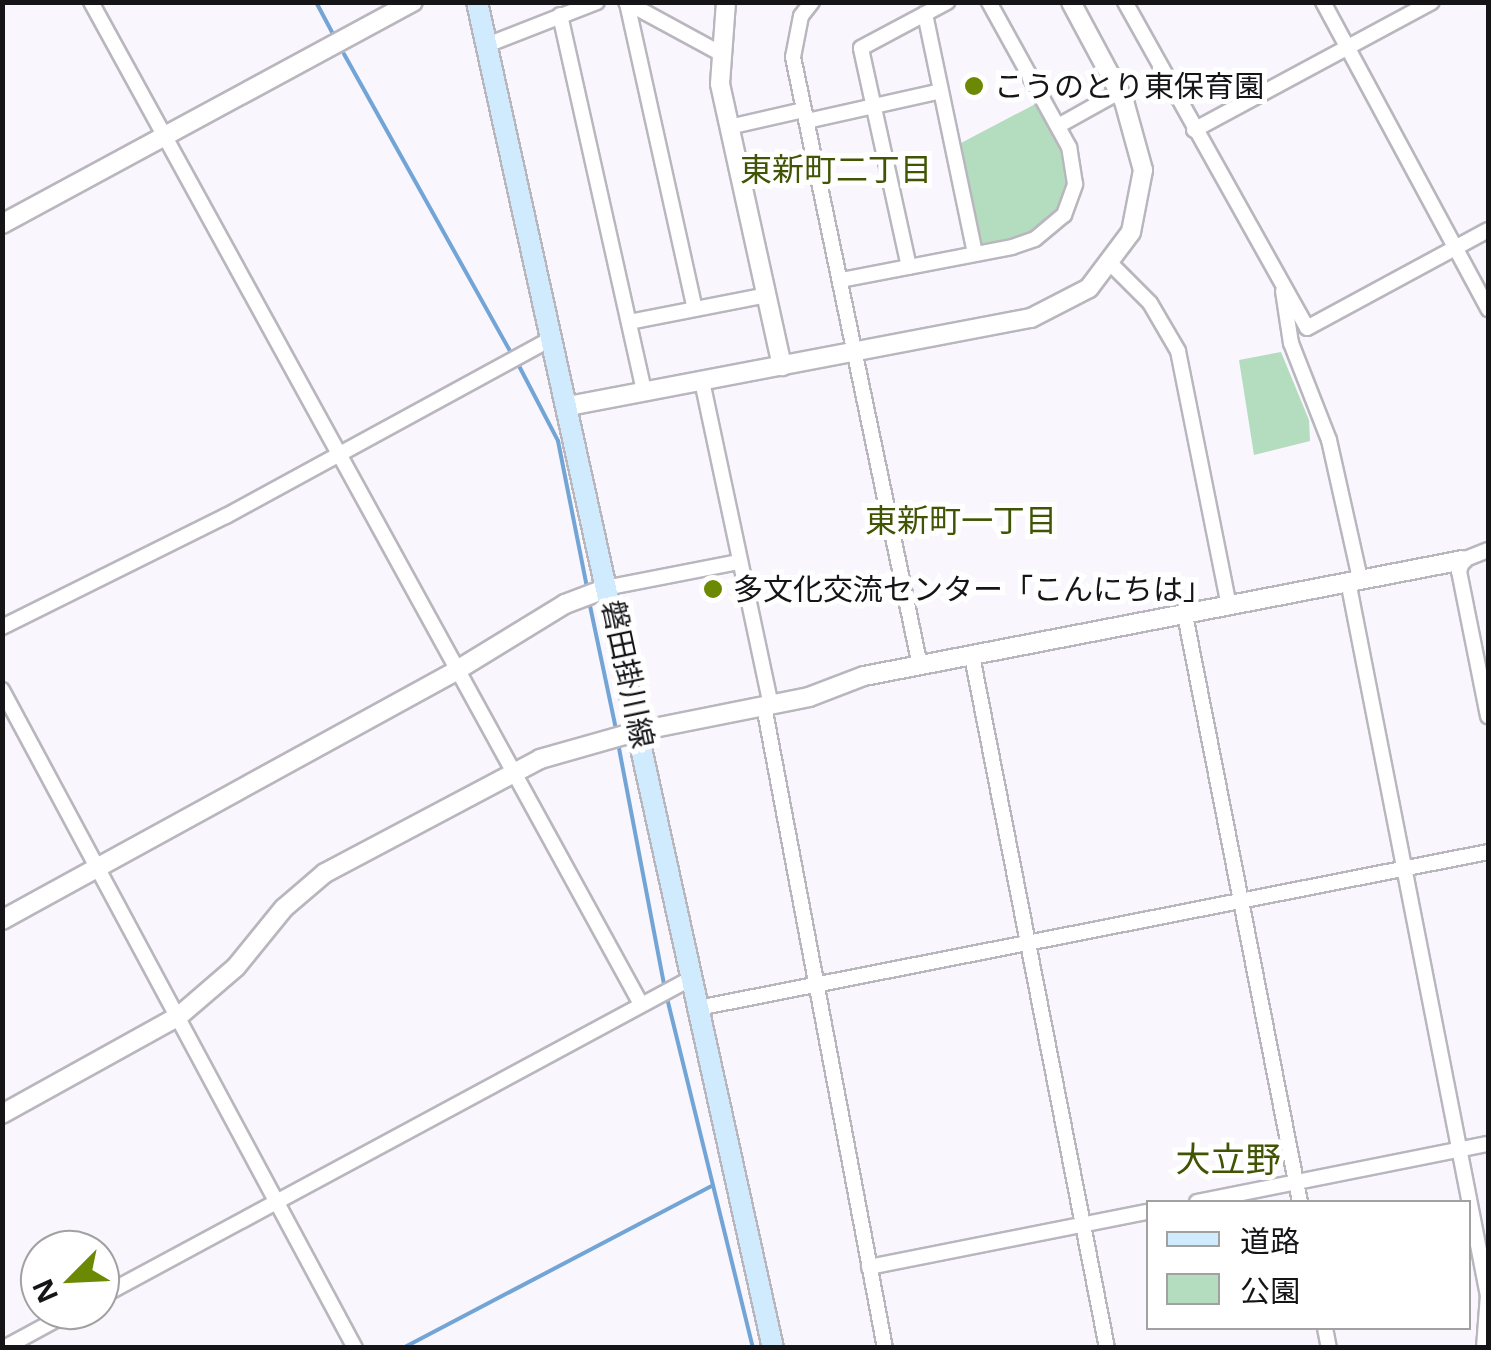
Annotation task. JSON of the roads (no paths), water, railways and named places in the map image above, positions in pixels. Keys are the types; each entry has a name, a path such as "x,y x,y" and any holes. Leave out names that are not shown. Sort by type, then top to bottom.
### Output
{"main road":[{"name":"磐田掛川線","path":"477,2 610,587 773,1348"}],"street":[{"path":"91,2 340,453 454,672 641,1004"},
{"path":"2,224 413,2"},
{"path":"487,45 597,2"},
{"path":"726,2 718,52 729,127 782,366"},
{"path":"812,2 794,35 793,57 920,666"},
{"path":"909,267 860,48 947,2"},
{"path":"841,280 1035,239 1064,216 1075,167 1058,126 989,2"},
{"path":"568,406 1031,318 1071,300 1111,264 1140,208 1143,170 1136,128 1071,2"},
{"path":"1125,2 1282,290 1307,328 1488,230"},
{"path":"1323,2 1488,309"},
{"path":"1194,130 1432,2"},
{"path":"626,3 718,52"},
{"path":"626,3 695,309"},
{"path":"925,14 976,254"},
{"path":"560,15 644,392"},
{"path":"729,127 874,107 941,91"},
{"path":"1058,126 1120,92"},
{"path":"1111,264 1150,303 1178,351 1229,606"},
{"path":"1282,290 1292,342 1329,440 1470,1200"},
{"path":"628,322 767,295"},
{"path":"2,628 553,338"},
{"path":"702,381 767,706 814,985 885,1348"},
{"path":"2,1114 179,1016 236,968 284,908 325,873 510,774 639,731 767,706 920,666 1463,560 1488,550"},
{"path":"1463,560 1462,592 1488,716"},
{"path":"2,920 454,672 565,604 610,587 738,562"},
{"path":"1184,615 1300,1200"},
{"path":"972,656 1106,1348"},
{"path":"2,690 355,1348"},
{"path":"698,1008 1488,852"},
{"path":"120,1286 692,978"},
{"path":"1207,1200 1488,1144"},
{"path":"1471,1207 1488,1295 1484,1348"},
{"path":"869,1267 1146,1212"},
{"path":"4,1348 37,1330"}],"waterway":[{"path":"316,2 334,36"},
{"path":"344,54 513,356"},
{"path":"518,364 558,441 587,587"},
{"path":"589,601 617,734"},
{"path":"618,743 665,989"},
{"path":"667,998 753,1348"},
{"path":"403,1348 711,1186"}],"place":[{"name":"こうのとり東保育園","path":"974,86"},
{"name":"多文化交流センター「こんにちは」","path":"713,589"}],"district":[{"name":"東新町二丁目","path":"836,169"},
{"name":"東新町一丁目","path":"961,520"},
{"name":"大立野","path":"1228,1159"}]}
